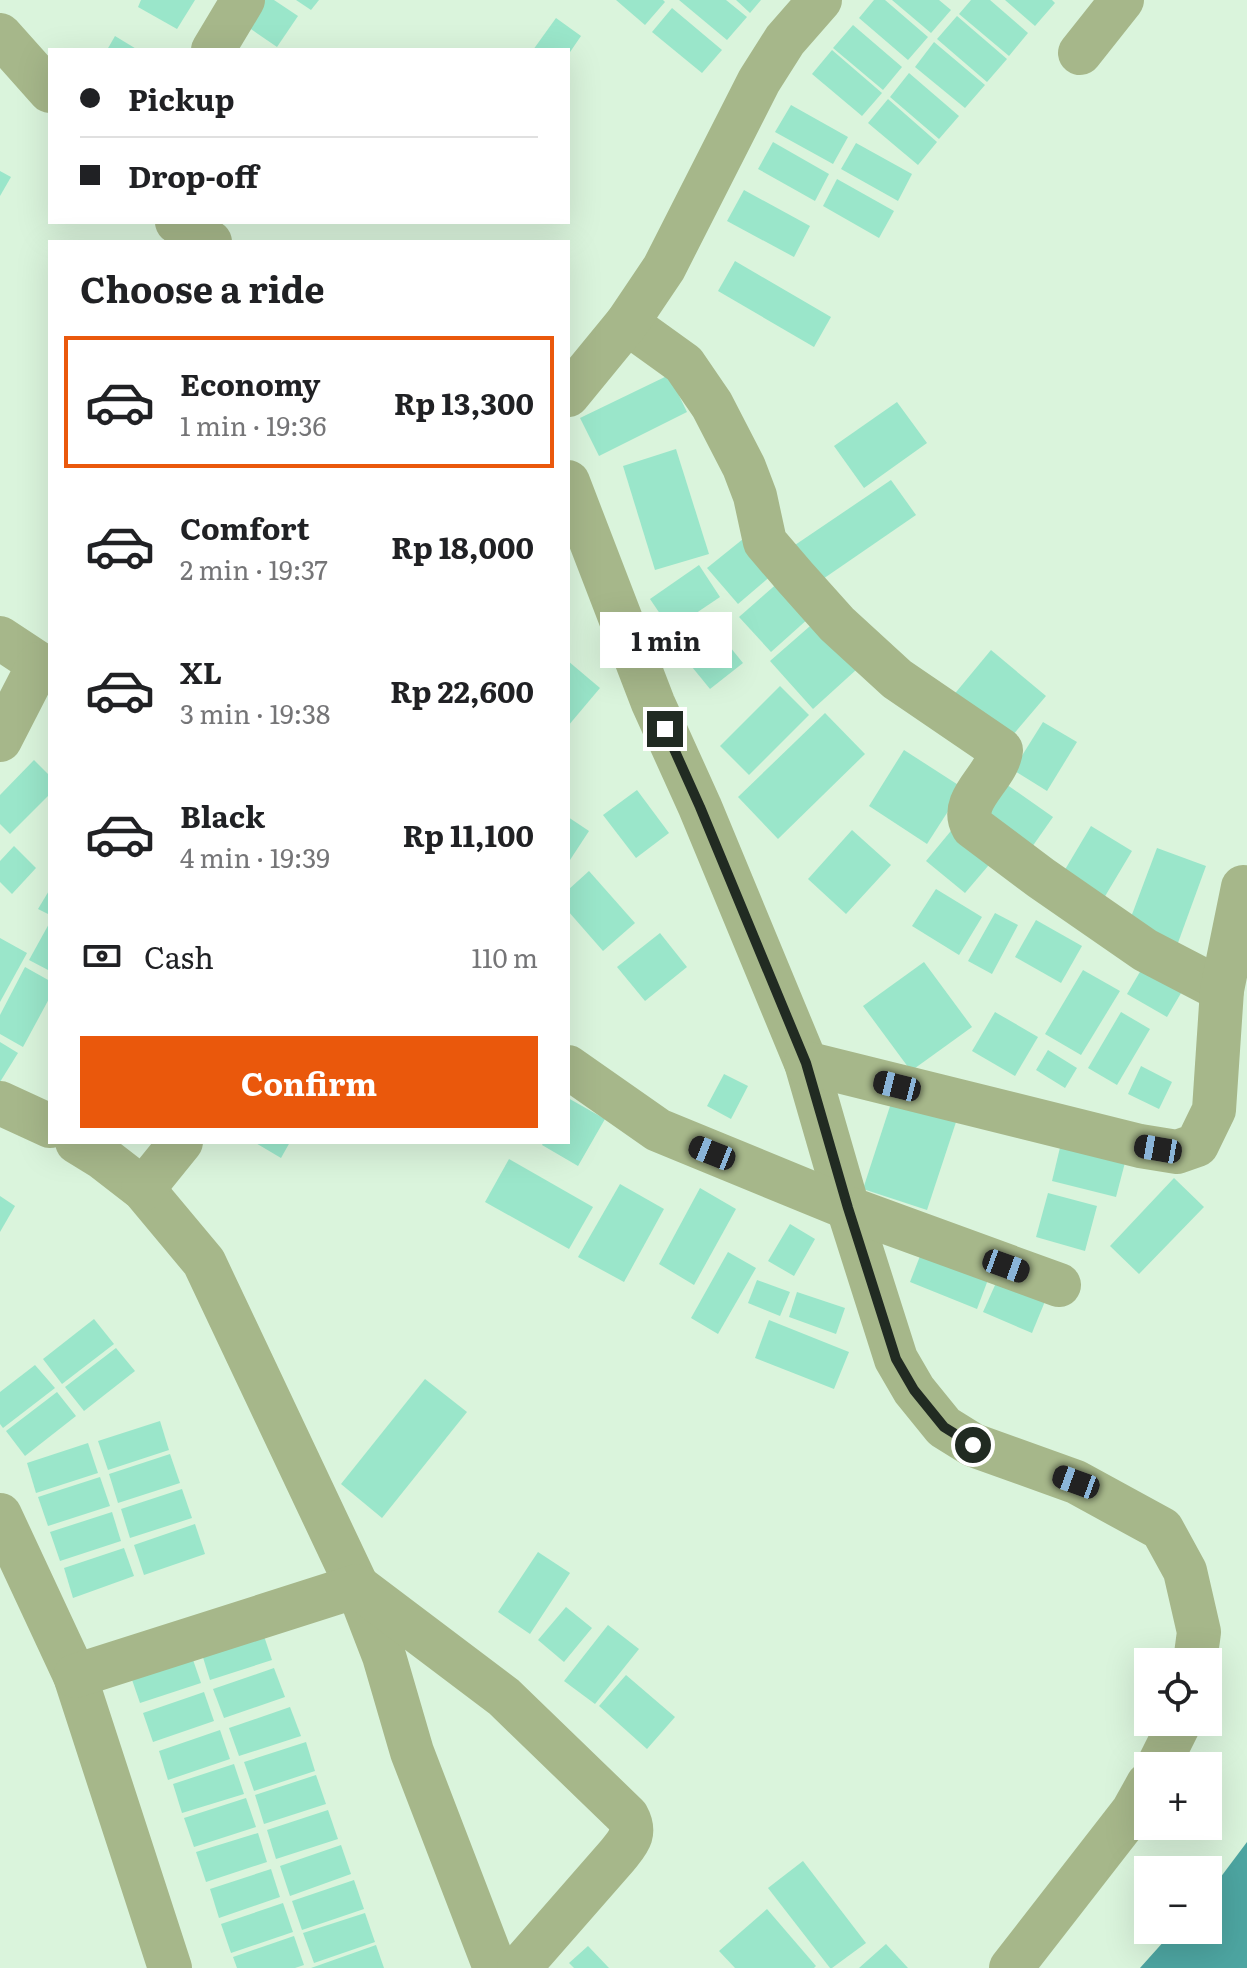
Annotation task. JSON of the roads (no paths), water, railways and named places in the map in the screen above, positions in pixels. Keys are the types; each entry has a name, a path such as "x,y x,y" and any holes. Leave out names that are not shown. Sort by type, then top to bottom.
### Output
{"street":[{"path":"214,48 243,0"},
{"path":"570,393 627,323 664,268 730,144 759,81 785,40 820,0"},
{"path":"1080,53 1122,0"},
{"path":"0,35 48,89"},
{"path":"180,224 207,240"},
{"path":"627,323 684,364 712,405 750,481 765,542 795,577 837,624 897,679 1001,750 999,761 968,808 968,818 973,827 1145,950 1222,990"},
{"path":"570,487 653,703 700,807 806,1063 896,1359 914,1390 944,1427 973,1445 1076,1482 1162,1529 1185,1571 1199,1632 1197,1648"},
{"path":"0,638 45,667 0,740"},
{"path":"806,1063 1125,1142 1177,1152 1197,1145 1214,1110 1222,990 1243,887"},
{"path":"570,1068 658,1130 848,1208 1059,1285"},
{"path":"0,1103 48,1125"},
{"path":"80,1144 143,1189 204,1262 357,1586 384,1656 412,1752 495,1968"},
{"path":"143,1189 179,1144"},
{"path":"3,1533 75,1676 170,1968"},
{"path":"75,1676 357,1586"},
{"path":"357,1586 504,1697 627,1816 631,1824 631,1838 519,1968"},
{"path":"1011,1968 1134,1809"}],"water":[{"path":"1247,1842 1247,1968 1140,1968 1161,1944 1222,1944 1222,1875"}]}
